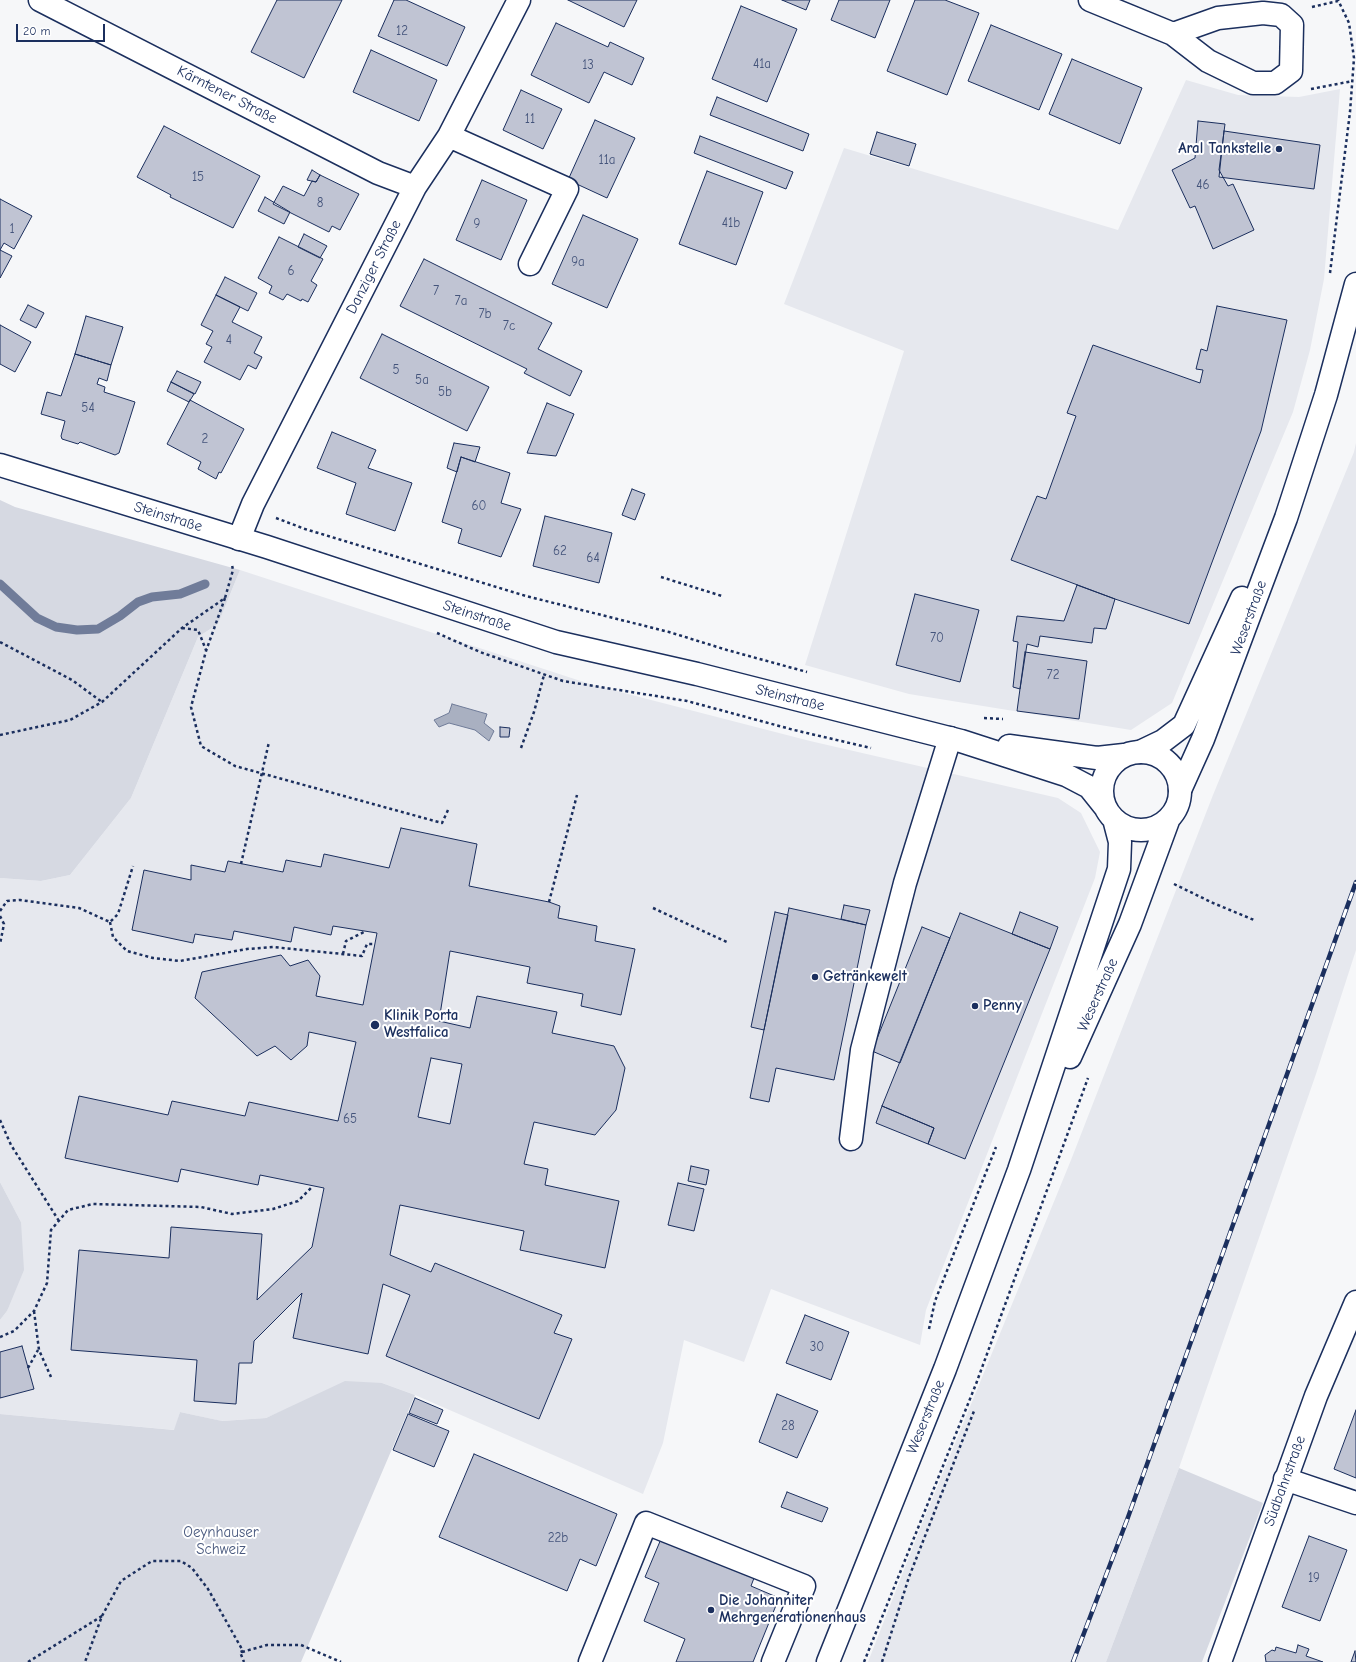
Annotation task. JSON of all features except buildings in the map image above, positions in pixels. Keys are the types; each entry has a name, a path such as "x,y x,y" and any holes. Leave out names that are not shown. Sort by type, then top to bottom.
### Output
{"main road":[{"name":"Kärntener Straße","path":"40,0 378,173 415,187"},
{"name":"Danziger Straße","path":"239,539 250,510 415,187 449,136 519,0"},
{"path":"1090,0 1173,34 1208,61 1253,83 1275,83 1291,71 1292,25 1281,15 1263,13 1218,18 1173,34"},
{"path":"449,136 568,189 530,264"},
{"name":"Weserstraße","path":"1180,790 1203,739 1286,518 1326,395 1356,284"},
{"name":"Weserstraße","path":"1132,754 1163,741 1184,725 1236,614 1310,443"},
{"name":"Steinstraße","path":"0,465 239,539 556,642 697,674 956,739 1066,775 1089,787 1110,813"},
{"path":"851,1139 862,1050 905,883 956,739"},
{"name":"Steinstraße","path":"956,739 1097,758 1132,754"},
{"path":"1132,754 1152,754 1163,759 1172,768 1177,778 1180,790 1178,800 1169,818 1159,825 1148,829 1135,830 1124,826 1110,813 1102,795 1103,783 1107,772 1114,762 1132,754"},
{"name":"Weserstraße","path":"828,1662 945,1369 1019,1170 1119,869 1120,842 1110,813"},
{"name":"Weserstraße","path":"1019,1170 1130,924 1169,818"},
{"name":"Südbahnstraße","path":"1220,1662 1316,1396 1356,1302"},
{"path":"1285,1479 1356,1503"},
{"path":"590,1662 646,1523 804,1586 772,1662"}],"path":[{"path":"1330,277 1355,58 1349,24 1338,0"},
{"path":"250,510 274,517 305,529 526,596 669,632 812,674"},
{"path":"232,562 233,570 225,598 206,651 191,707 201,746 234,766 442,823 448,810"},
{"path":"661,577 722,596"},
{"path":"0,735 70,720 102,702 182,628 225,598"},
{"path":"182,628 198,630 206,651"},
{"path":"0,642 72,680 102,702"},
{"path":"521,748 534,712 544,675 563,681 687,701 794,730 872,748"},
{"path":"980,717 1007,719"},
{"path":"241,864 263,775 269,742"},
{"path":"550,902 577,795"},
{"path":"110,922 118,914 133,866"},
{"path":"1169,881 1213,903 1254,920"},
{"path":"0,911 7,900 20,900 79,908 110,922"},
{"path":"653,908 729,943"},
{"path":"0,916 4,924 0,944"},
{"path":"110,922 113,937 127,951 153,958 180,961 246,949 273,947 362,956 367,944 375,944"},
{"path":"343,954 346,941 366,931"},
{"path":"864,1662 976,1384 1089,1073"},
{"path":"0,1120 11,1145 59,1221"},
{"path":"928,1336 935,1301 999,1141"},
{"path":"0,1337 14,1331 34,1311 47,1283 51,1230 68,1210 93,1204 201,1207 232,1214 273,1209 298,1201 312,1187"},
{"path":"34,1311 39,1350 51,1377"},
{"path":"28,1368 39,1350"},
{"path":"882,1662 909,1577 974,1411"},
{"path":"85,1662 102,1616 121,1581 152,1561 181,1561 192,1568 208,1589 243,1651 240,1652 244,1662"},
{"path":"28,1662 102,1616"},
{"path":"240,1652 268,1645 301,1645 341,1662"}],"shaded area":[{"path":"1186,80 1238,95 1299,97 1340,89 1324,279 1310,350 1293,412 1172,703 1131,730 909,694 805,665 904,351 784,304 844,148 1118,230"},
{"path":"1356,443 1356,950 1316,1074 1179,1468 1106,1662 868,1662 920,1529 1071,1160 1213,795 1354,452"},
{"name":"Klinik Porta Westfalica","path":"240,570 593,685 810,741 1058,798 1081,813 1100,852 1095,878 926,1310 920,1345 771,1289 744,1362 684,1340 663,1443 643,1494 415,1395 382,1383 305,1401 266,1418 221,1421 180,1412 175,1430 0,1414 0,1320 7,1311 21,1222 0,1182 0,878 41,881 70,875 131,798 198,637 218,624"}],"green space":[{"path":"0,500 15,507 240,570 218,624 198,637 131,798 70,875 41,881 0,878"},
{"path":"0,1182 21,1222 24,1270 7,1311 0,1320"},
{"name":"Oeynhauser Schweiz","path":"345,1381 382,1383 415,1395 301,1662 0,1662 0,1414 174,1430 180,1412 222,1421 266,1418"},
{"path":"1179,1468 1263,1503 1202,1662 1106,1662"}],"water":[{"path":"452,704 487,714 484,723 494,731 489,741 475,730 449,723 439,727 434,720 449,713"}],"waterway":[{"path":"0,584 37,618 56,627 77,630 98,629 120,616 138,602 152,597 180,594 205,584"}],"railway":[{"path":"1073,1662 1127,1520 1356,882"}],"place":[{"name":"Aral Tankstelle","path":"1279,149"},
{"name":"Getränkewelt","path":"815,977"},
{"name":"Penny","path":"975,1006"},
{"name":"Klinik Porta Westfalica","path":"375,1025"},
{"name":"Die Johanniter Mehrgenerationenhaus","path":"711,1610"}]}
